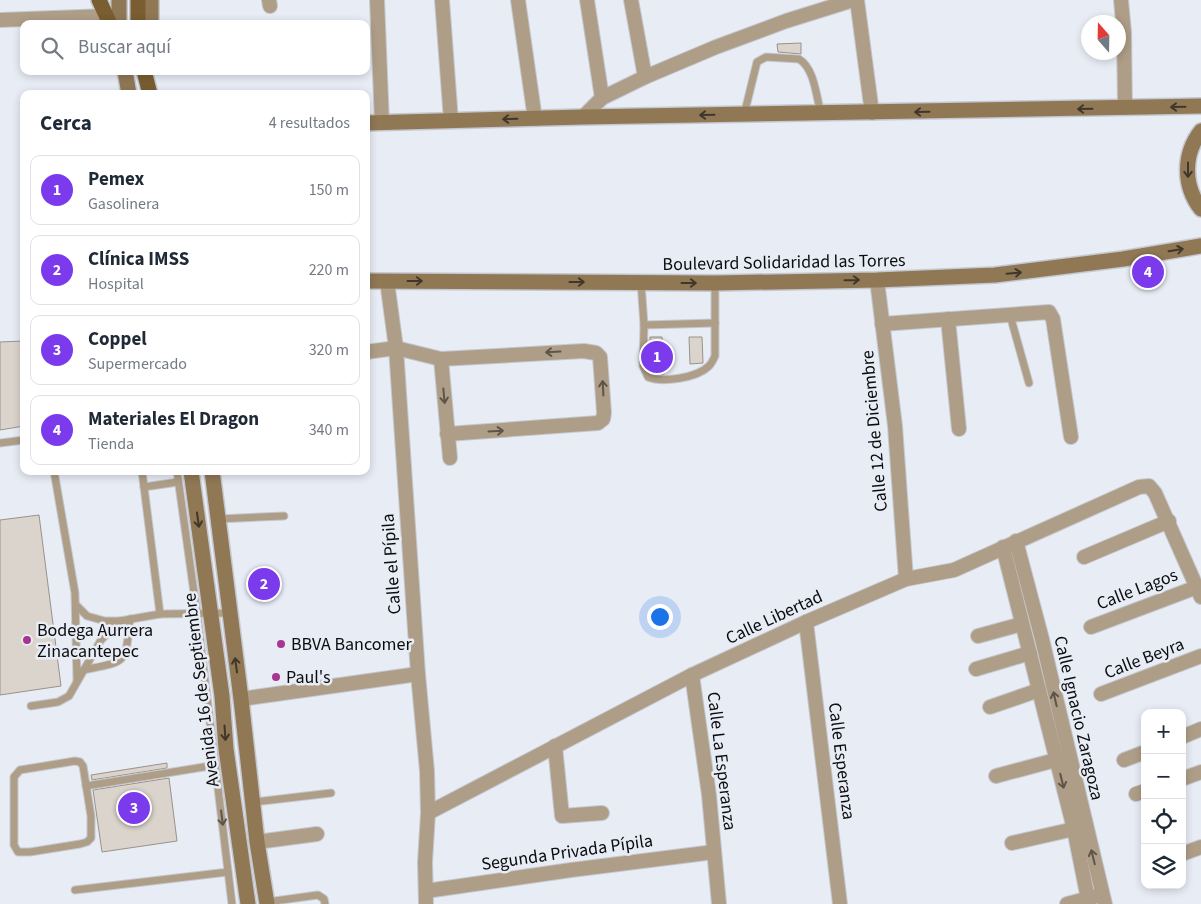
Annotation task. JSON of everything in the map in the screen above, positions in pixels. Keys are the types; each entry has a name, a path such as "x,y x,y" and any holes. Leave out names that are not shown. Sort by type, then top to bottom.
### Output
{"main road":[{"path":"99,0 111,20"},
{"path":"112,20 119,0"},
{"path":"138,0 142,20"},
{"path":"143,20 151,0"},
{"path":"126,75 128,90"},
{"path":"145,75 150,90"},
{"path":"151,90 152,75"},
{"path":"370,123 584,117 1201,106"},
{"path":"1201,131 1191,147 1187,168 1190,191 1201,209"},
{"name":"Boulevard Solidaridad las Torres","path":"370,281 715,283 877,280 996,275 1130,258 1201,246"},
{"name":"Avenida 16 de Septiembre","path":"191,475 204,614 222,696 226,749 248,904"},
{"path":"212,475 266,903"}],"street":[{"path":"377,0 382,123"},
{"path":"442,0 451,121"},
{"path":"518,0 535,119"},
{"path":"587,0 602,98"},
{"path":"631,0 645,77"},
{"path":"584,117 602,98 645,77 716,47 786,21 852,0"},
{"path":"857,0 872,113"},
{"path":"1120,0 1129,108"},
{"path":"0,20 20,20"},
{"name":"Calle 12 de Diciembre","path":"877,280 895,426 906,579"},
{"name":"Calle el Pípila","path":"387,281 396,348 418,674 427,771 426,898"},
{"path":"882,324 1049,312 1053,319 1071,437"},
{"path":"948,320 959,429"},
{"path":"370,351 396,348 440,359 584,350 596,353 600,357 603,419 598,423 447,434"},
{"path":"440,359 450,458"},
{"name":"Calle Libertad","path":"428,813 692,675 806,622 906,579 954,570 1139,487 1149,486 1155,493 1169,521"},
{"path":"1084,557 1169,521 1199,592"},
{"name":"Calle Ignacio Zaragoza","path":"1016,541 1026,580 1089,901"},
{"name":"Calle Ignacio Zaragoza","path":"1003,547 1039,690 1062,758 1104,899"},
{"path":"1012,584 1026,580"},
{"name":"Calle Lagos","path":"1091,627 1199,592"},
{"name":"Calle Esperanza","path":"806,622 840,904"},
{"path":"978,636 1022,624"},
{"path":"976,669 1030,653"},
{"name":"Calle Beyra","path":"1101,694 1201,656"},
{"path":"241,699 418,674"},
{"name":"Calle La Esperanza","path":"692,675 709,796 720,904"},
{"path":"990,707 1039,690"},
{"path":"1186,735 1201,729"},
{"path":"555,746 562,816 602,813"},
{"path":"1124,760 1141,754"},
{"path":"996,776 1062,758"},
{"path":"1186,778 1201,772"},
{"path":"1012,843 1074,829"},
{"path":"257,842 317,834"},
{"path":"1186,853 1201,847"},
{"name":"Segunda Privada Pípila","path":"426,898 571,870 714,852"},
{"path":"1067,904 1104,899"}],"lane":[{"path":"744,115 757,62 766,57 799,59 804,62 809,70 821,114"},
{"path":"641,282 644,325 644,371 648,377 654,379 684,378 697,374 707,368 715,356 715,283"},
{"path":"1010,315 1029,383"},
{"path":"644,325 715,323"},
{"path":"0,443 20,440"},
{"path":"55,475 76,605 78,681"},
{"path":"142,475 160,614"},
{"path":"177,475 204,614 206,698 216,765 232,904"},
{"path":"144,487 178,482"},
{"path":"218,519 284,516"},
{"path":"76,605 93,619 120,621 160,614 230,613"},
{"path":"83,670 120,661 127,649 130,619"},
{"path":"31,706 58,702 69,696 101,640 120,621"},
{"path":"206,698 222,696"},
{"path":"75,761 80,762 83,766 86,786 91,816 91,838 89,841 30,852 18,852 14,845 13,782 16,773 20,770 75,761"},
{"path":"86,786 216,765"},
{"path":"254,802 331,793"},
{"path":"75,890 228,872"},
{"path":"266,903 318,895 324,899 325,904"}],"building":[{"path":"801,43 801,54 778,52 777,44"},
{"path":"650,337 662,337 664,374 655,374 651,371"},
{"path":"689,337 702,337 703,363 690,364"},
{"path":"20,341 20,427 0,430 0,342"},
{"name":"Bodega Aurrera Zinacantepec","path":"39,515 61,686 0,695 0,520"},
{"path":"167,763 167,768 92,780 91,775"},
{"path":"169,778 177,841 102,852 93,790"}],"place":[{"name":"Materiales El Dragon","path":"1148,272"},
{"name":"Pemex","path":"657,357"},
{"name":"Clínica IMSS","path":"264,584"},
{"name":"Bodega Aurrera Zinacantepec","path":"27,640"},
{"name":"BBVA Bancomer","path":"281,644"},
{"name":"Paul's","path":"276,677"},
{"name":"Coppel","path":"134,808"}]}
